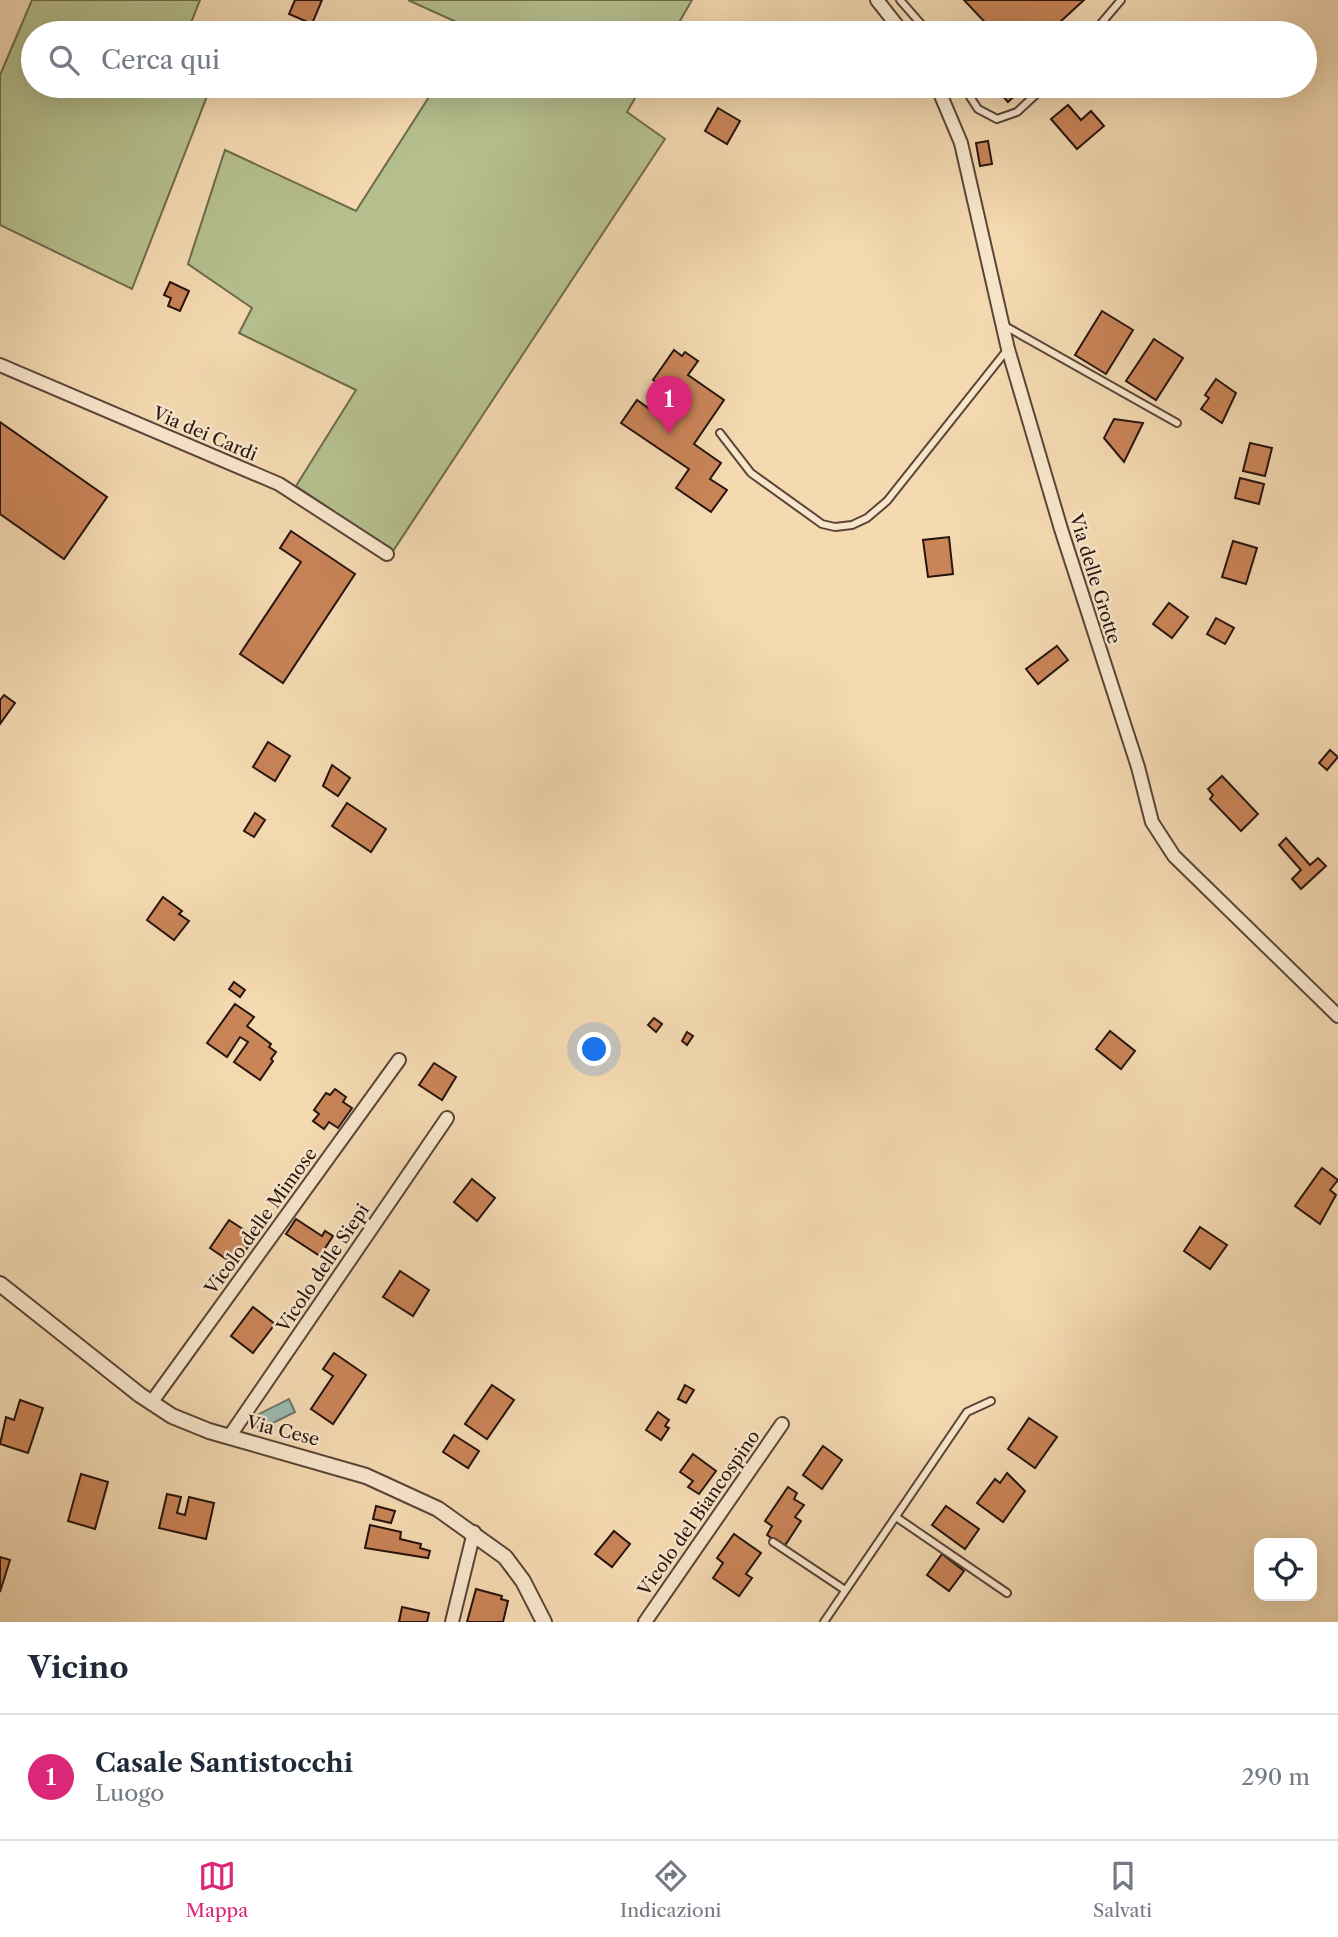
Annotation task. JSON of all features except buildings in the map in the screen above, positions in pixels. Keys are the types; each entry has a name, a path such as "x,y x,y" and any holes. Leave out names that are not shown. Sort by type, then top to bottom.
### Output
{"street":[{"path":"877,0 894,21"},
{"name":"Via delle Grotte","path":"942,98 961,143 1008,349 1085,608 1139,767 1155,829 1174,856 1338,1016"},
{"name":"Via dei Cardi","path":"0,365 279,484 387,554"},
{"name":"Vicolo delle Mimose","path":"151,1403 400,1060"},
{"name":"Vicolo delle Siepi","path":"229,1437 447,1118"},
{"name":"Via Cese","path":"0,1284 151,1403 189,1424 334,1465 383,1482 430,1504 501,1553 516,1570 544,1622"},
{"name":"Vicolo del Biancospino","path":"645,1622 782,1423"},
{"path":"452,1622 474,1532"}],"lane":[{"path":"900,0 918,21"},
{"path":"1103,21 1121,0"},
{"path":"971,98 989,118 997,119 1017,112 1032,98"},
{"path":"1002,325 1177,423"},
{"path":"720,433 751,473 822,524 835,527 852,526 878,509 898,489 1008,349"},
{"path":"824,1622 967,1412 991,1401"},
{"path":"896,1517 1007,1593"},
{"path":"773,1542 845,1590"}],"green space":[{"path":"32,0 200,0 192,21 23,21"},
{"path":"408,0 692,0 680,21 454,21"},
{"path":"21,26 21,98 206,98 132,289 0,225 0,75"},
{"path":"428,98 635,98 627,112 665,139 393,551 296,486 356,390 239,333 252,308 188,264 225,150 356,211"}],"water":[{"path":"289,1399 295,1412 259,1430 253,1417"}],"place":[{"name":"Casale Santistocchi","path":"669,434"}]}
